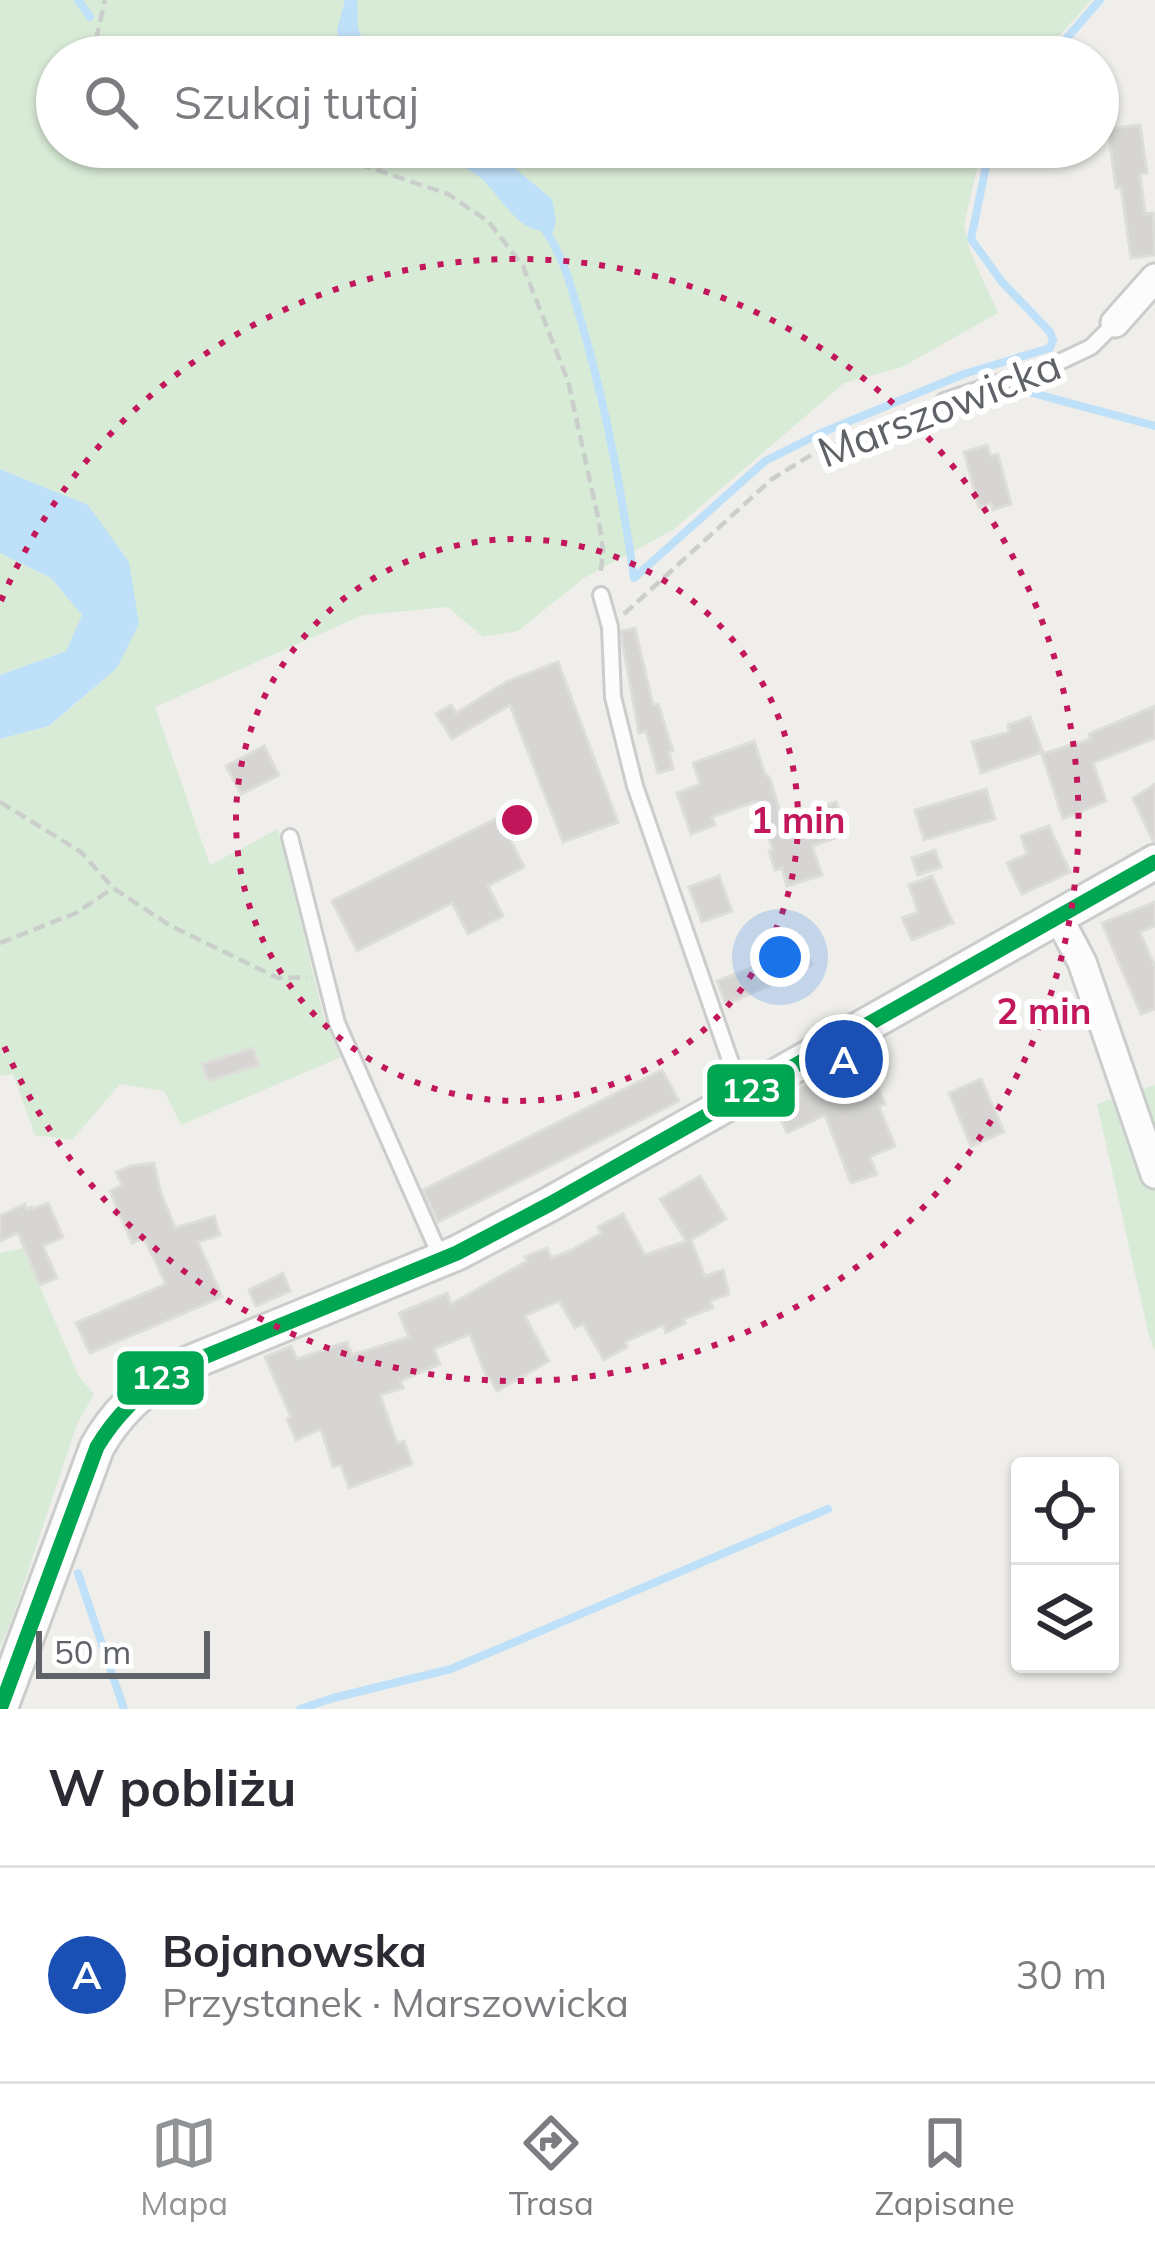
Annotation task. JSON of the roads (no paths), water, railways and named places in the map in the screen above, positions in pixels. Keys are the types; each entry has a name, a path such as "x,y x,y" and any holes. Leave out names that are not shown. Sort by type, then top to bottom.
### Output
{"street":[{"name":"Marszowicka","path":"1115,323 1155,278"},
{"path":"0,1709 97,1447 132,1398 170,1371 442,1260 550,1204 1155,862"},
{"path":"1057,915 1082,962 1155,1174"}],"lane":[{"name":"Marszowicka","path":"944,400 1055,364 1091,347 1115,323"},
{"path":"601,595 610,628 613,697 635,786 744,1094"},
{"path":"290,837 337,1023 442,1260"}],"water":[{"path":"345,0 357,0 362,36 339,36"},
{"path":"465,168 514,168 552,199 556,221 551,238 549,230 518,220"},
{"path":"0,469 88,505 129,562 139,624 117,668 49,726 0,739 0,675 66,651 82,615 51,578 0,553"}],"waterway":[{"path":"78,0 90,17"},
{"path":"1068,36 1100,0"},
{"path":"541,224 567,274 592,359 634,578 765,461 964,374 1050,348 1050,332 1002,282 971,239 986,168"},
{"path":"1010,387 1155,426"},
{"path":"300,1709 451,1669 828,1509"},
{"path":"78,1573 124,1709"}],"place":[{"name":"Bojanowska","path":"844,1059"}]}
